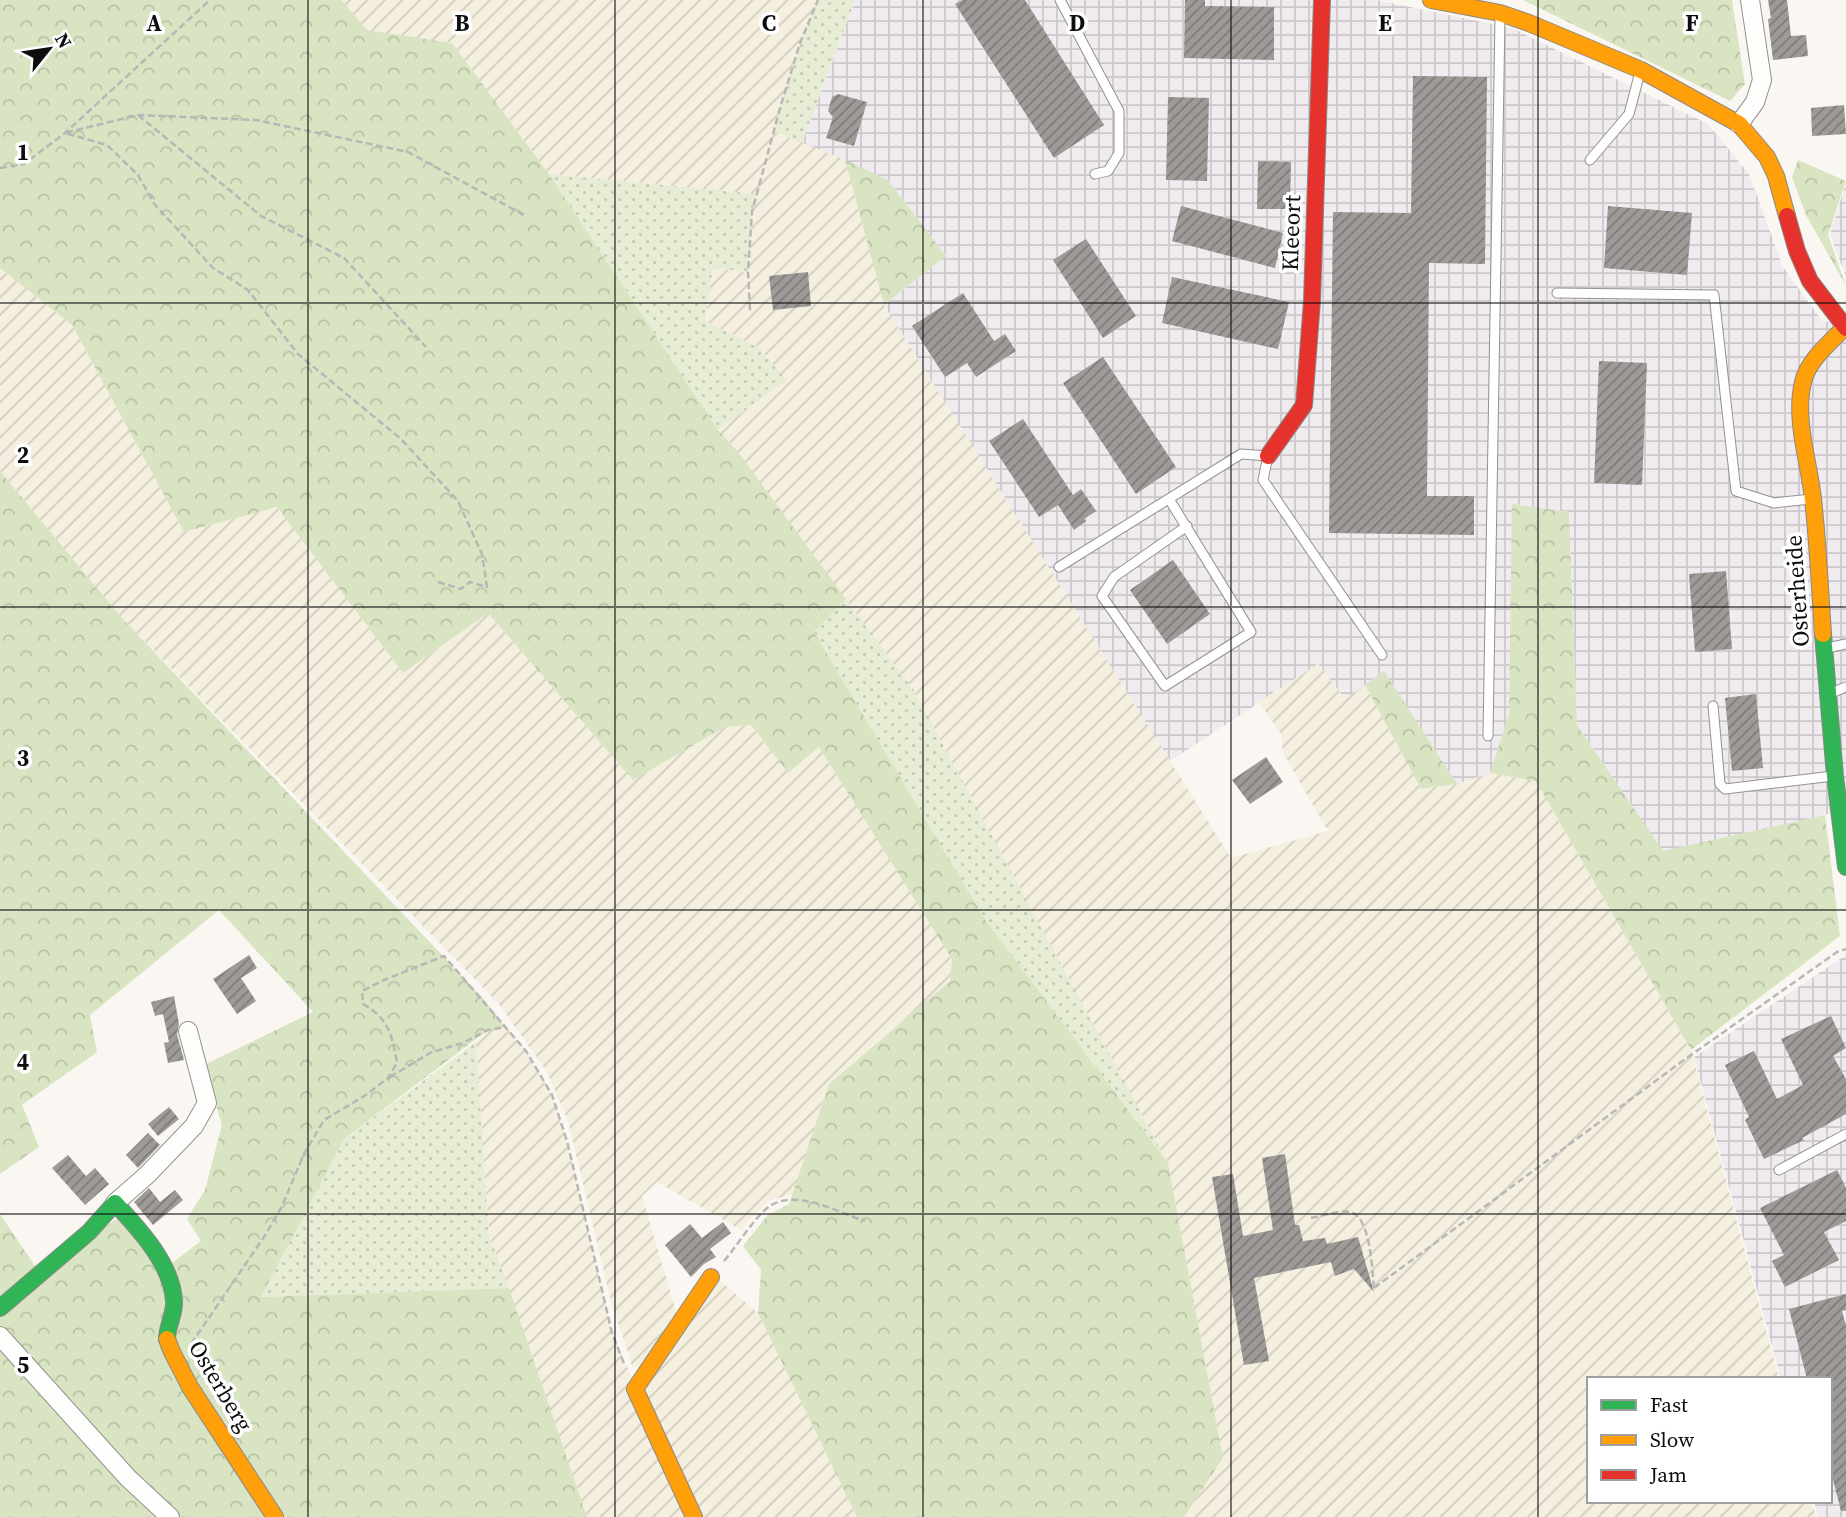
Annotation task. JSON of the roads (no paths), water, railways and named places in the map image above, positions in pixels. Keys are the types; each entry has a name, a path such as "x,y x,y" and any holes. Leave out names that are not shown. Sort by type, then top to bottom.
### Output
{"street":[{"name":"Kleeort","path":"1268,456 1304,405 1312,301 1322,0"},
{"path":"1431,0 1500,13 1641,70 1739,124 1767,156 1776,176 1797,251 1810,281 1845,327"},
{"path":"1739,124 1755,102 1762,80 1750,0"},
{"name":"Osterheide","path":"1845,327 1815,361 1804,379 1800,399 1812,499 1837,808 1846,867"},
{"path":"0,1308 89,1232 194,1126 207,1103 188,1031"},
{"name":"Osterberg","path":"115,1203 132,1221 163,1268 174,1303 166,1335 170,1353 275,1517"},
{"path":"694,1517 635,1389 711,1277"},
{"path":"0,1336 128,1478 170,1517"}],"lane":[{"path":"1060,0 1119,111 1119,153 1108,171 1095,174"},
{"path":"1488,736 1500,13"},
{"path":"1590,160 1629,114 1641,70"},
{"path":"1557,293 1714,295 1736,491 1774,503 1812,499"},
{"path":"1059,567 1241,454 1268,456 1263,480 1382,655"},
{"path":"1169,499 1187,526 1251,632 1165,686 1102,596 1114,578 1187,526"},
{"path":"1824,648 1846,644"},
{"path":"1828,695 1846,687"},
{"path":"1713,706 1720,784 1725,789 1835,775"},
{"path":"1779,1170 1846,1135"}]}
